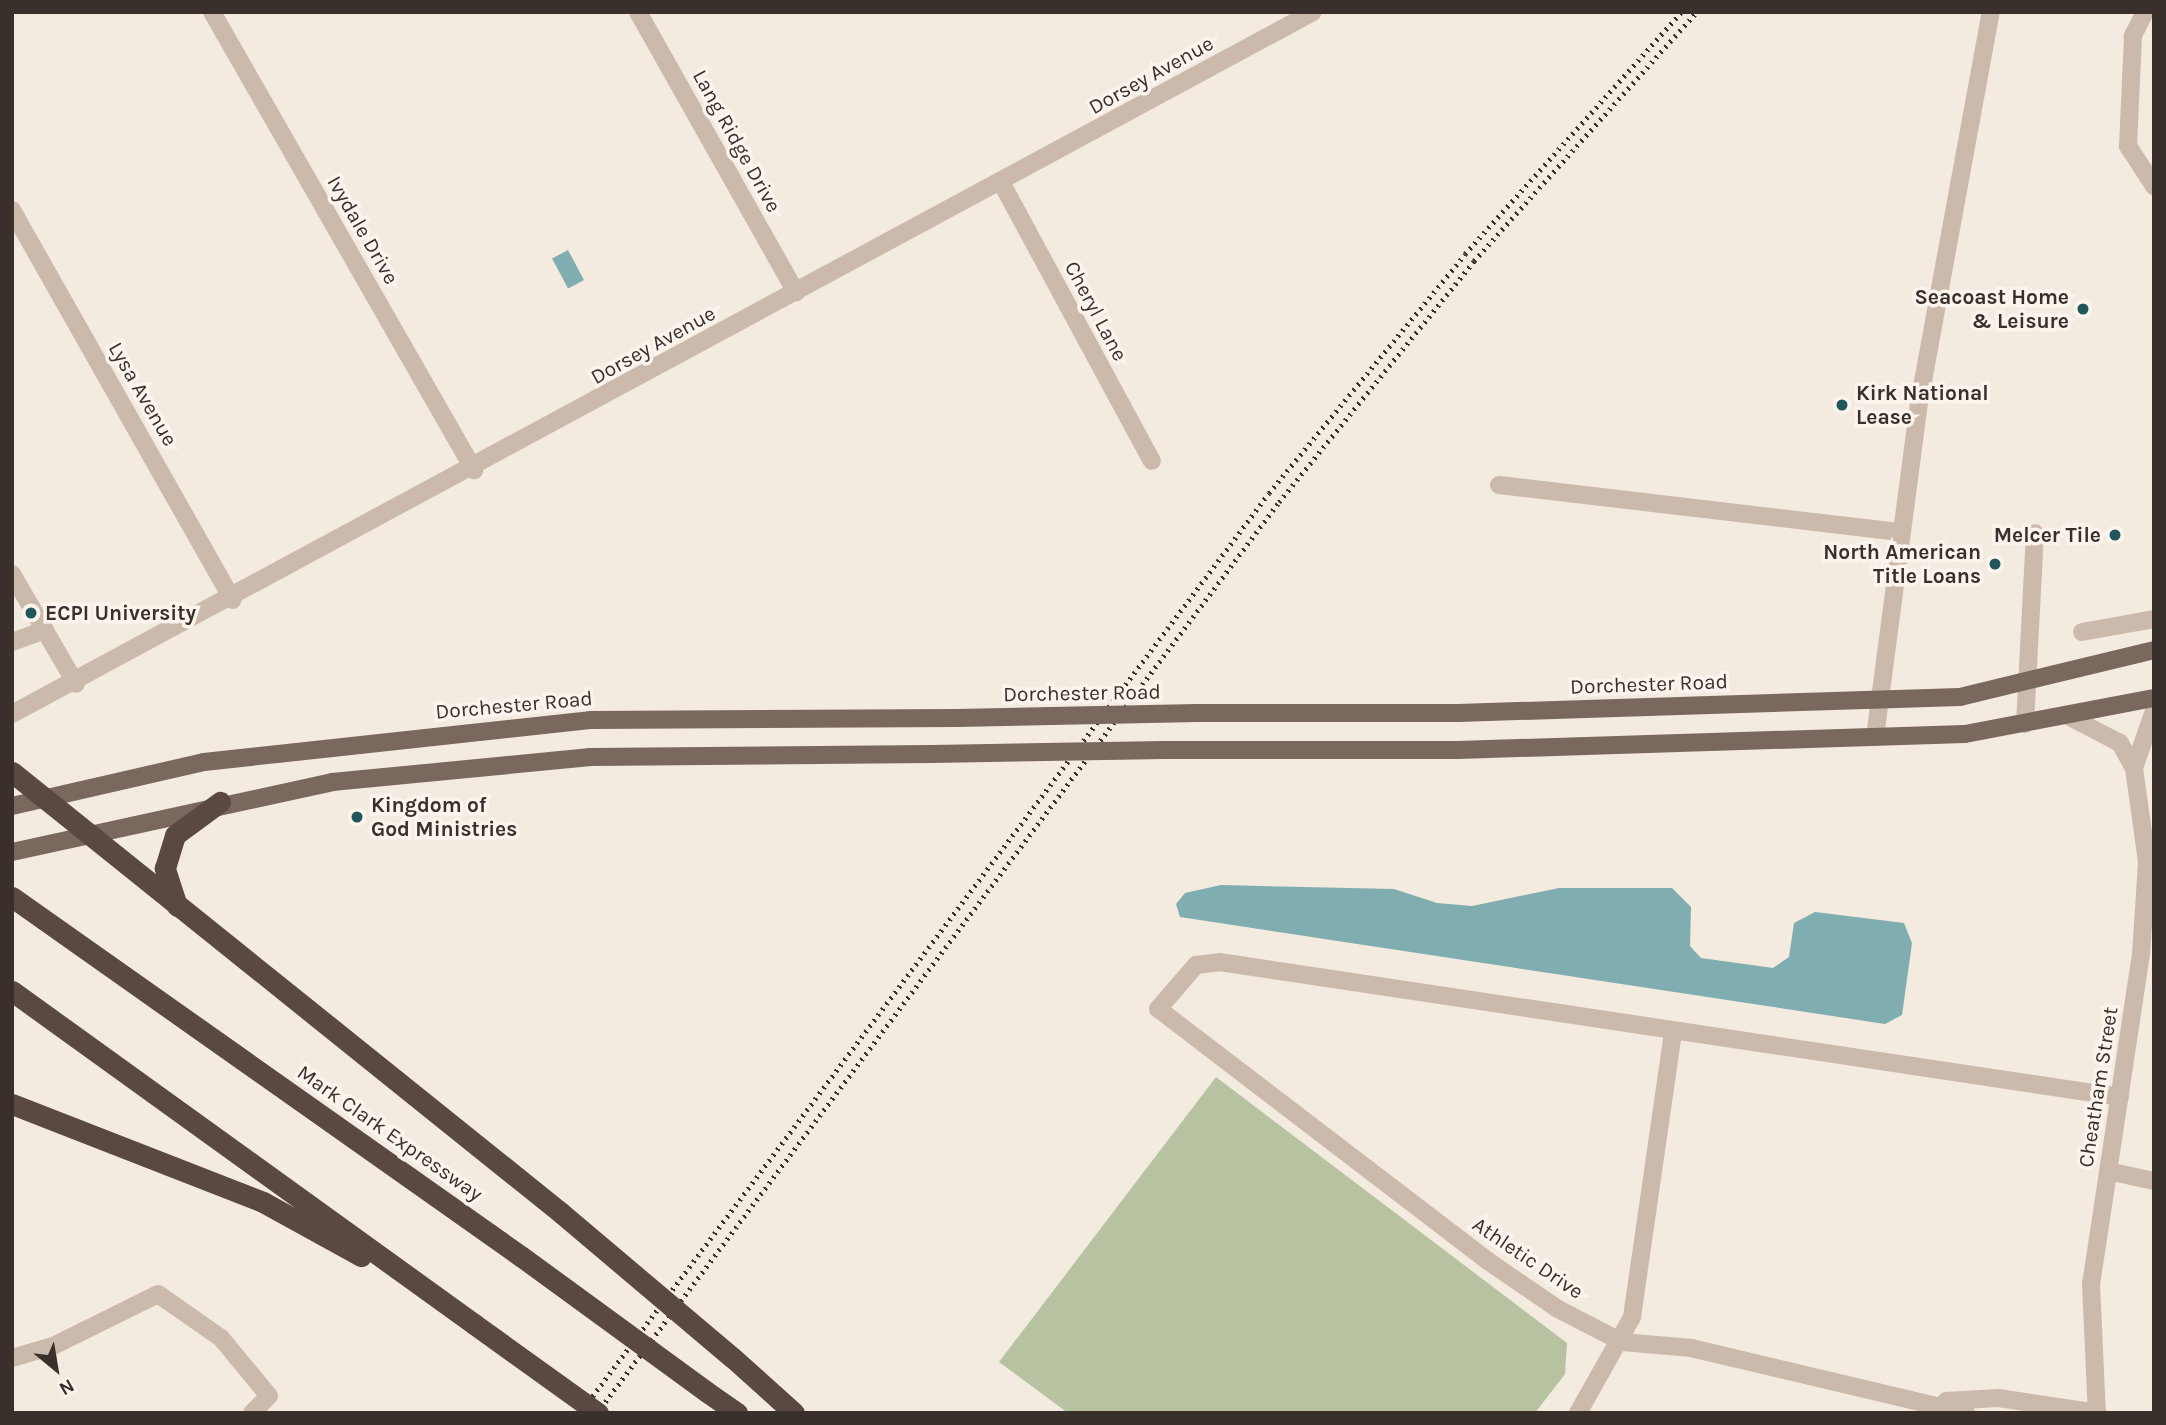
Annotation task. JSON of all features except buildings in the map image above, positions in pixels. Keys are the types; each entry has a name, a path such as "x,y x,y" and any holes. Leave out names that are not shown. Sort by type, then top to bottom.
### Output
{"highway":[{"path":"12,772 88,831 180,911 560,1212 794,1413"},
{"path":"180,911 167,885 168,852 190,820 220,802"},
{"name":"Mark Clark Expressway","path":"12,897 522,1257 737,1413"},
{"path":"12,991 598,1413"},
{"path":"12,1104 263,1202 474,1324"}],"main road":[{"name":"Dorchester Road","path":"12,806 204,762 590,720 956,718 1960,697 2154,650"},
{"path":"12,852 88,831 220,802 332,782 592,757 1164,750 1458,750 1965,734 2154,698"}],"street":[{"name":"Ivydale Drive","path":"212,12 474,470"},
{"name":"Lang Ridge Drive","path":"638,12 796,292"},
{"path":"1875,737 1901,532 1991,12"},
{"path":"2145,12 2133,36 2128,146 2154,186"},
{"name":"Dorsey Avenue","path":"12,714 41,703 474,470 1309,13"},
{"name":"Cheryl Lane","path":"1001,182 1152,461"},
{"name":"Lysa Avenue","path":"12,210 233,600"},
{"path":"1499,485 1901,532"},
{"path":"2025,724 2035,533"},
{"path":"12,574 76,684"},
{"path":"2081,632 2154,619"},
{"path":"12,642 45,631"},
{"path":"2134,768 2154,711"},
{"name":"Cheatham Street","path":"2068,716 2120,743 2134,768 2144,821 2146,898 2089,1320 2097,1413"},
{"name":"Athletic Drive","path":"1673,1032 1219,962 1196,965 1158,1009 1488,1261 1558,1309 1622,1342 1692,1348 1935,1402 1966,1413"},
{"path":"1578,1413 1622,1342 1632,1317 1673,1032 2120,1097"},
{"path":"2108,1171 2154,1181"},
{"path":"12,1358 53,1346 158,1294 221,1338 269,1396 252,1413"},
{"name":"Athletic Drive","path":"1935,1402 1998,1398 2097,1413"}],"green space":[{"path":"1216,1077 1567,1343 1565,1374 1535,1413 1068,1413 999,1362"}],"water":[{"path":"568,250 584,280 568,288 552,258"},
{"path":"1221,885 1394,889 1437,903 1472,906 1559,888 1672,888 1691,907 1690,946 1701,958 1773,968 1789,957 1794,923 1815,912 1904,923 1912,943 1902,1015 1885,1024 1180,917 1176,904 1185,893"}],"railway":[{"path":"580,1413 1269,493 1465,254 1681,12"},
{"path":"597,1413 1279,502 1474,261 1697,12"}],"place":[{"name":"Seacoast Home & Leisure","path":"2083,309"},
{"name":"Kirk National Lease","path":"1842,405"},
{"name":"Melcer Tile","path":"2115,535"},
{"name":"North American Title Loans","path":"1995,564"},
{"name":"ECPI University","path":"31,613"},
{"name":"Kingdom of God Ministries","path":"357,817"}]}
